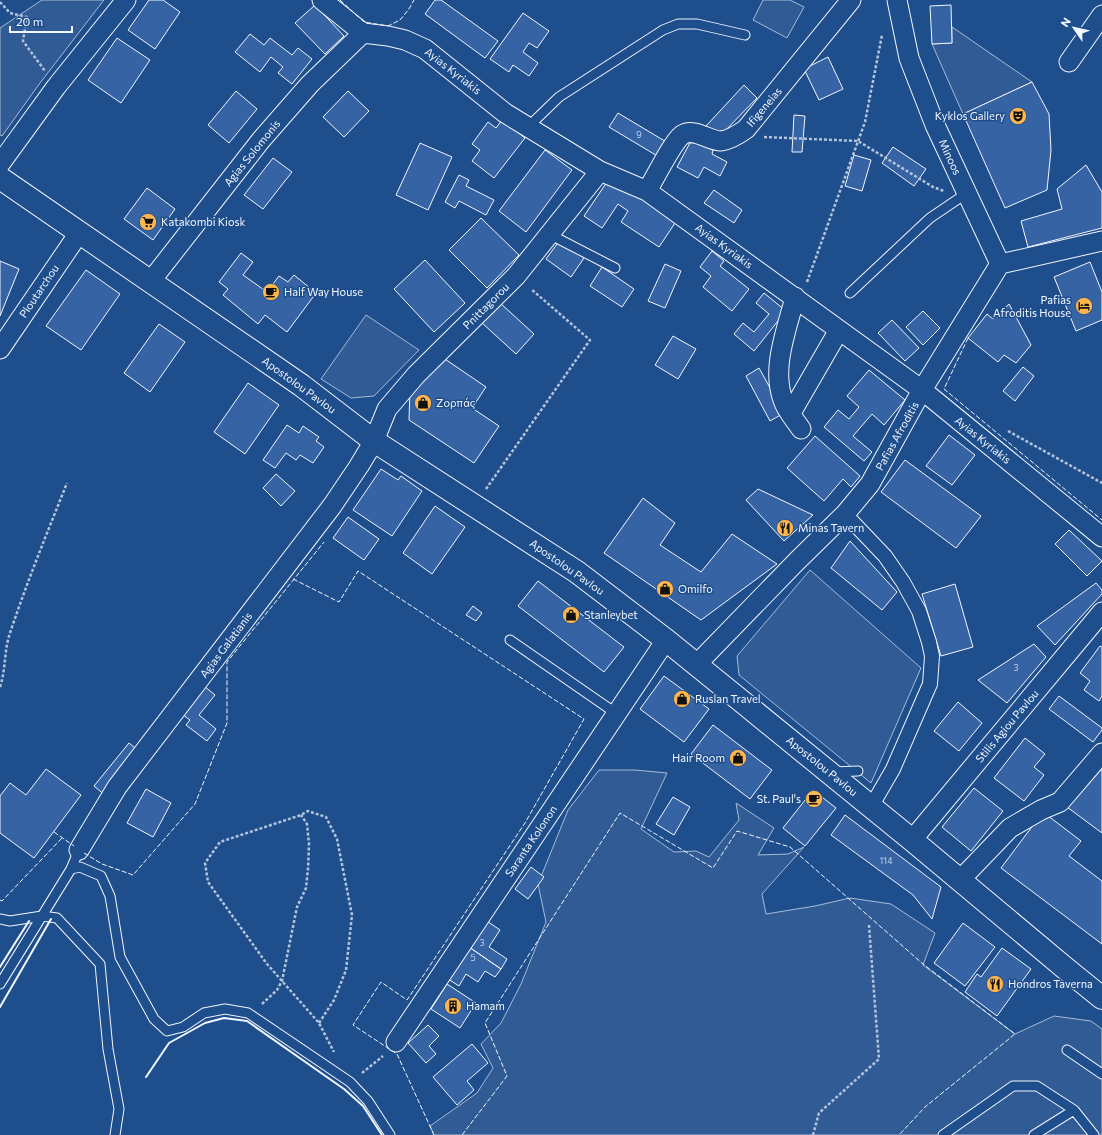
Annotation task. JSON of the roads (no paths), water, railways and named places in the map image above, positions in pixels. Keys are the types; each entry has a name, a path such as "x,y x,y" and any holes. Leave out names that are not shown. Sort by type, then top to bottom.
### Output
{"main road":[{"name":"Apostolou Pavlou","path":"0,178 301,385 374,441 577,572 666,640 830,773 1102,998"}],"street":[{"path":"0,164 56,86 126,0"},
{"path":"322,0 362,33"},
{"name":"Ifigeneias","path":"647,191 676,142 683,135 690,133 697,134 722,141 736,136 746,128 851,0"},
{"name":"Minoos","path":"897,0 909,58 935,125 1000,264"},
{"path":"1069,62 1102,15"},
{"name":"Ayias Kyriakis","path":"362,33 388,36 405,40 425,49 506,113 600,171 647,191 922,390 1102,537"},
{"name":"Agias Solomonis","path":"150,282 262,140 310,84 362,33"},
{"name":"Pnittagorou","path":"374,441 386,409 416,375 516,276 600,171"},
{"name":"Ploutarchou","path":"0,349 79,233"},
{"path":"1000,264 1102,241"},
{"name":"Pafias Afroditis","path":"696,665 845,514 870,484 922,390 1000,264"},
{"path":"797,299 778,364 779,382 783,401 800,429"},
{"path":"791,413 839,330"},
{"name":"Agias Galatianis","path":"79,850 117,787 332,506 374,441"},
{"path":"845,514 885,556 903,582 920,611 932,656 930,684 893,769 871,807"},
{"name":"Stilis Agiou Pavlou","path":"912,840 1102,612"},
{"name":"Saranta Kolonon","path":"396,1042 666,640"},
{"path":"960,880 1010,828 1041,810 1060,802 1102,753"}],"lane":[{"path":"528,127 559,97 663,30 678,24 697,24 745,35"},
{"path":"850,293 930,218 965,188"},
{"path":"549,234 614,268"},
{"path":"510,640 616,714"},
{"path":"830,773 858,771"},
{"path":"0,984 71,869 79,850"},
{"path":"71,869 80,866 101,876 110,896 120,957 154,1019 166,1031 183,1028 204,1014 218,1010 225,1009 248,1013 350,1082 368,1101 390,1135"},
{"path":"0,920 10,921 42,916 58,918 100,964 108,1049 119,1109 115,1135"},
{"path":"1067,1050 1102,1074"},
{"path":"943,1135 1014,1086 1037,1086 1074,1110 1094,1135"},
{"path":"1034,1135 1074,1110"}],"place":[{"name":"Kyklos Gallery","path":"1018,116"},
{"name":"Katakombi Kiosk","path":"148,222"},
{"name":"Half Way House","path":"271,292"},
{"name":"Pafias Afroditis House","path":"1084,306"},
{"name":"Ζορπάς","path":"423,403"},
{"name":"Minas Tavern","path":"785,528"},
{"name":"Omilfo","path":"665,589"},
{"name":"Stanleybet","path":"571,615"},
{"name":"Ruslan Travel","path":"682,699"},
{"name":"Hair Room","path":"738,758"},
{"name":"St. Paul's","path":"814,799"},
{"name":"Hondros Taverna","path":"995,984"},
{"name":"Hamam","path":"453,1006"}]}
